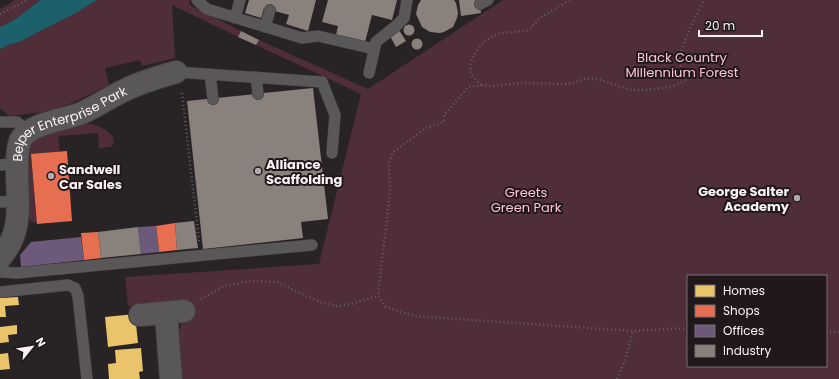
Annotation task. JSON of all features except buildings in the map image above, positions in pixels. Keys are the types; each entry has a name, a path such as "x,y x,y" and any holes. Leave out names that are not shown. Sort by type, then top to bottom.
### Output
{"street":[{"name":"Belper Enterprise Park","path":"0,258 7,250 16,231 9,201 9,164 20,141 28,132 44,124 80,114 123,91 147,81 178,72"},
{"path":"140,315 175,312 171,379"}],"lane":[{"path":"197,0 207,9 302,38 318,36 349,40 374,49"},
{"path":"236,18 240,0"},
{"path":"369,73 376,42 398,25 404,18 407,0"},
{"path":"265,27 270,10"},
{"path":"178,72 256,78 299,85 322,82 335,115 332,153"},
{"path":"210,74 213,99"},
{"path":"256,78 258,94"},
{"path":"0,122 17,122 28,132"},
{"path":"0,272 17,273 201,256 231,250 274,245 312,245"},
{"path":"0,292 68,286 75,288 78,296 87,379"}],"path":[{"path":"0,14 27,0"},
{"path":"481,85 471,73 471,62 477,50 484,41 497,34 529,30 540,18 569,0"},
{"path":"687,328 633,331 414,316 386,307 378,296 390,191 390,164 393,152 426,128 444,122 444,115 468,88 481,85 494,86 519,83 569,84 587,78 601,80 630,90 671,88 686,80 680,61 682,49 695,16 704,0"},
{"path":"178,72 201,256"},
{"path":"175,312 224,286 251,281 277,282 319,302 337,306 351,304 378,296"},
{"path":"617,379 625,360 633,331"},
{"path":"827,333 839,332"}],"green space":[{"path":"15,0 40,0 6,25 0,27 0,9"},
{"path":"97,0 189,0 190,5 241,31 238,37 172,5 175,58 142,66 140,60 105,68 109,85 52,111 9,116 0,108 0,49 10,44 20,42 76,13"},
{"name":"Greets Green Park","path":"503,0 839,0 839,379 180,379 178,332 182,323 191,318 189,301 128,306 125,277 319,264 361,94 256,45 259,40 368,89"},
{"path":"86,124 98,126 107,131 113,137 114,143 111,147 99,148 98,133 58,136 60,152 31,154 37,224 29,220 28,150 32,143 41,137 70,127"}],"water":[{"path":"40,0 97,0 76,13 20,42 10,44 0,49 0,27 6,25"}],"place":[{"name":"Alliance Scaffolding","path":"258,171"},
{"name":"Sandwell Car Sales","path":"51,176"},
{"name":"George Salter Academy","path":"797,198"}],"park label":[{"name":"Black Country Millennium Forest","path":"682,64"}]}
